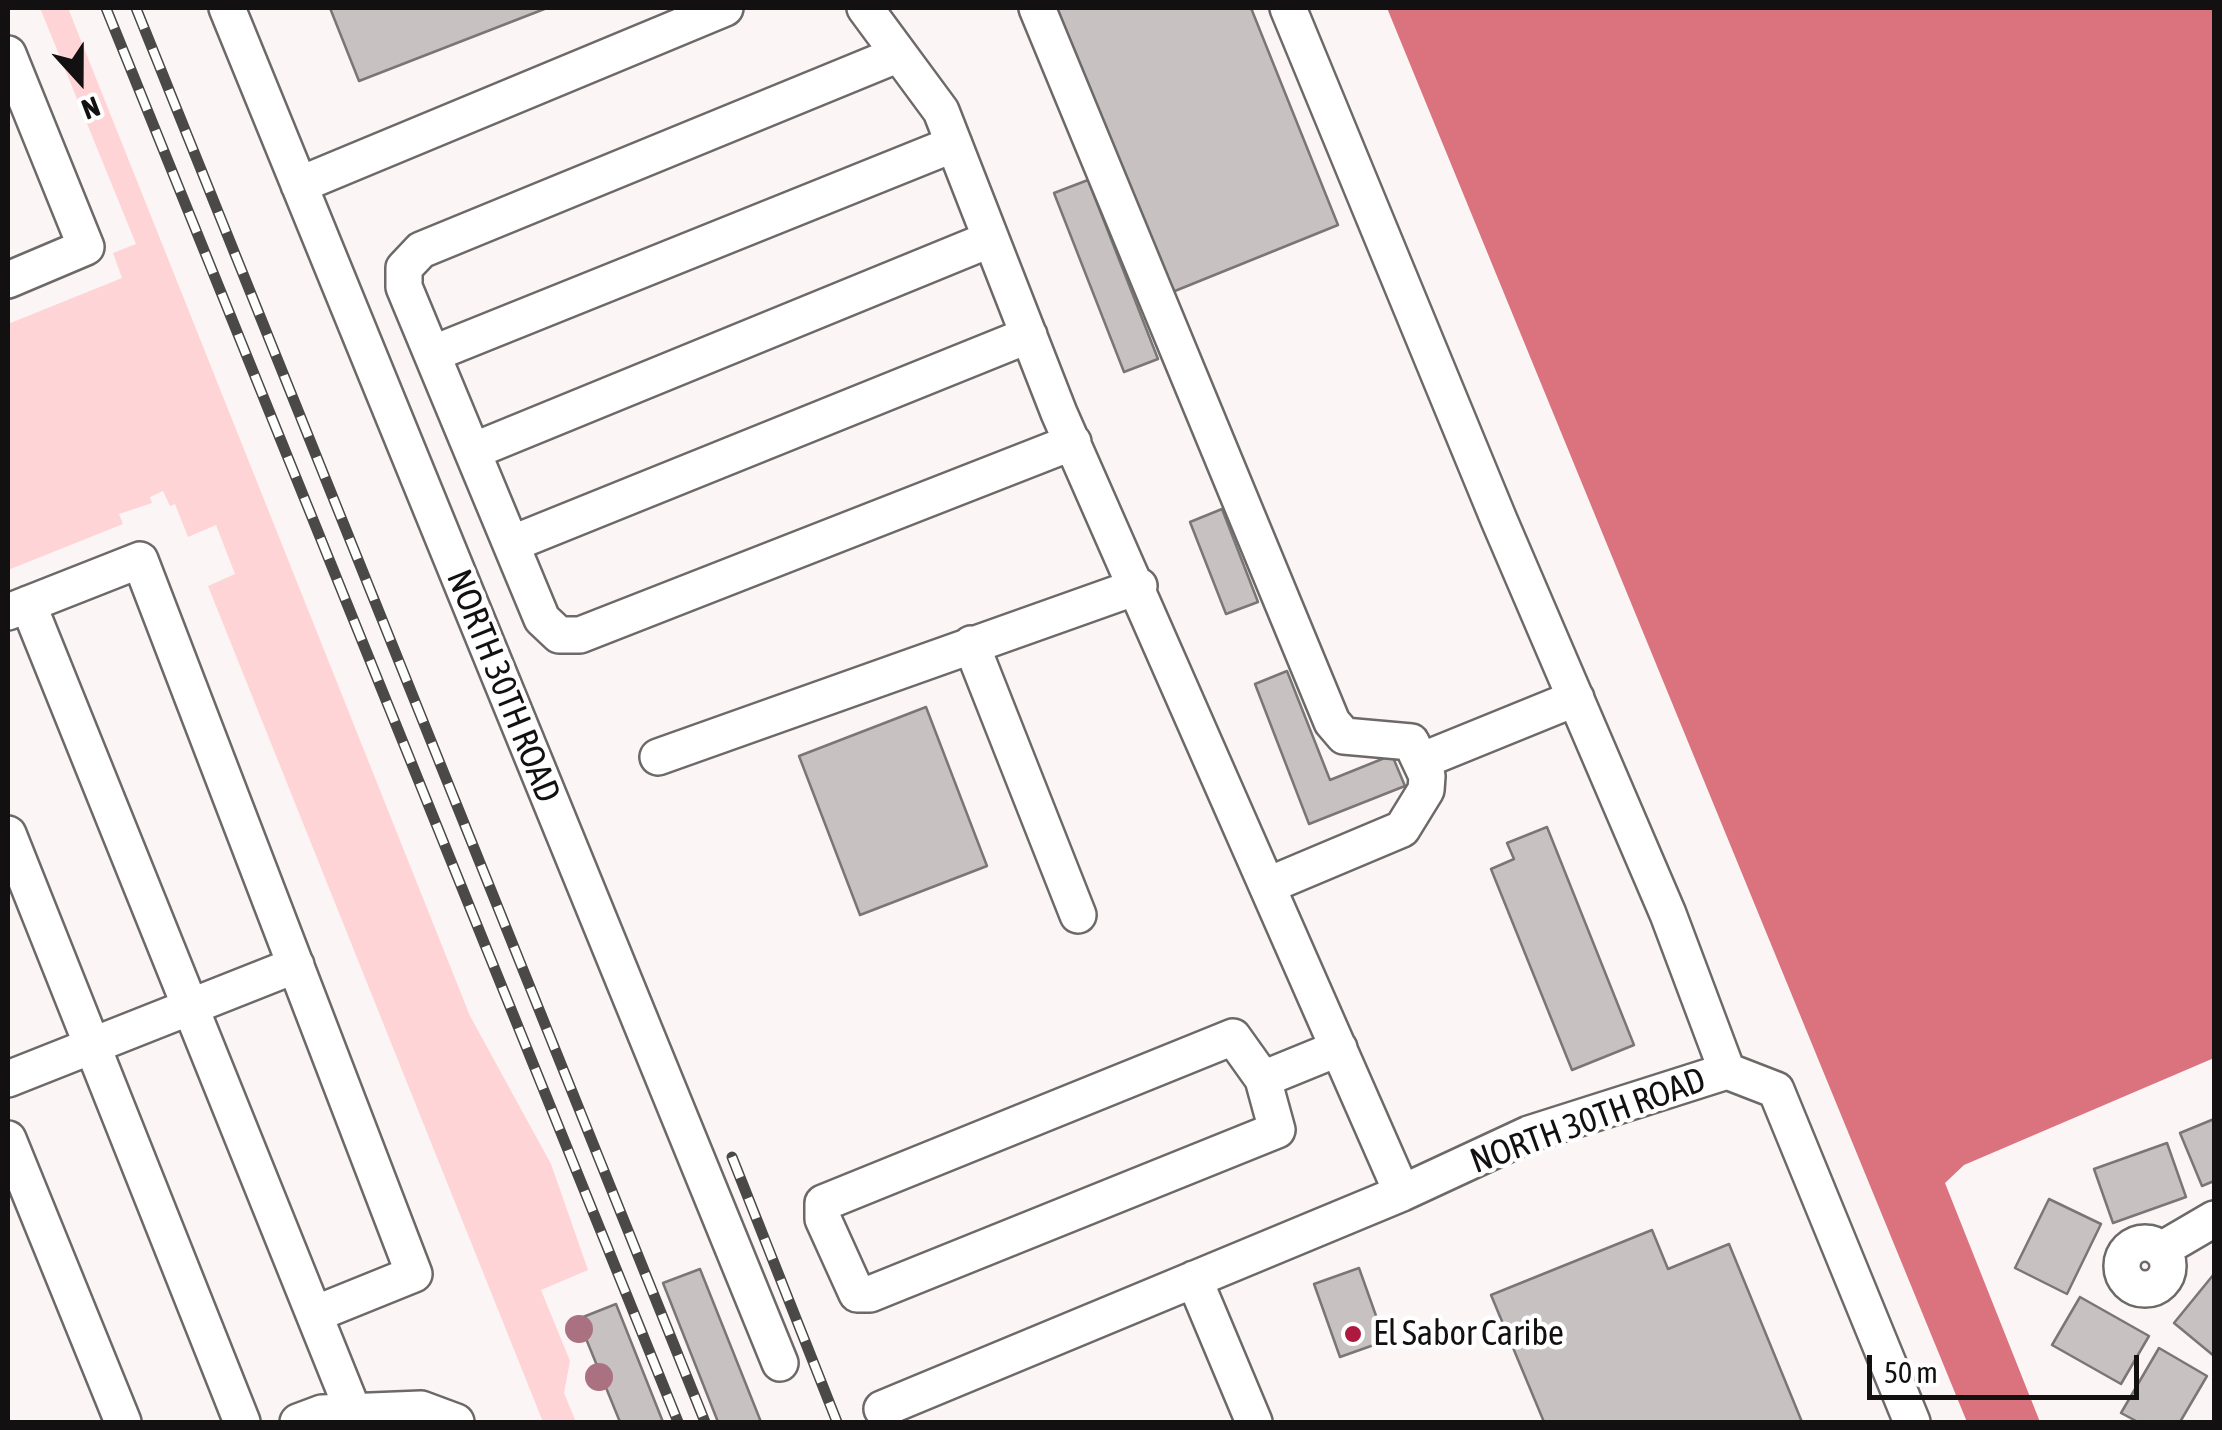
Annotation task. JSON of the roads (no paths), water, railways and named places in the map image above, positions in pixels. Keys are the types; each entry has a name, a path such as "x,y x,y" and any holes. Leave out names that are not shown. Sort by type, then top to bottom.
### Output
{"street":[{"name":"NORTH 30TH ROAD","path":"227,8 780,1364"},
{"path":"298,185 726,8"},
{"path":"865,8 941,110 1073,442 1402,1193"},
{"path":"1036,8 1332,722 1344,736 1411,742 1428,776 1426,790 1402,829 1268,885"},
{"path":"1288,8 1668,914 1727,1071"},
{"path":"8,54 86,247 8,280"},
{"path":"899,54 421,250 404,268 404,287 542,619 558,635 580,635 1073,442"},
{"path":"432,354 954,144"},
{"path":"473,452 992,239"},
{"path":"511,544 1028,334"},
{"path":"315,1314 414,1274 140,560 18,608 191,1006 315,1314 359,1417"},
{"path":"658,756 1138,586"},
{"path":"971,644 1078,914"},
{"path":"1421,761 1576,698"},
{"path":"8,834 242,1422"},
{"path":"8,1079 296,965"},
{"path":"1233,1037 1263,1078 1277,1130 870,1294 857,1294 823,1219 822,1203 1233,1037"},
{"path":"1263,1078 1339,1048"},
{"name":"NORTH 30TH ROAD","path":"882,1409 1402,1193 1529,1134 1727,1071 1776,1090 1912,1422"},
{"path":"8,1139 123,1422"},
{"path":"2161,1250 2214,1219"},
{"path":"1194,1279 1254,1422"},
{"path":"298,1422 322,1413 359,1417 421,1409 456,1422"}],"railway":[{"path":"106,8 678,1422"},
{"path":"136,8 705,1422"},
{"path":"732,1157 837,1422"}],"place":[{"name":"El Sabor Caribe","path":"1353,1334"}]}
